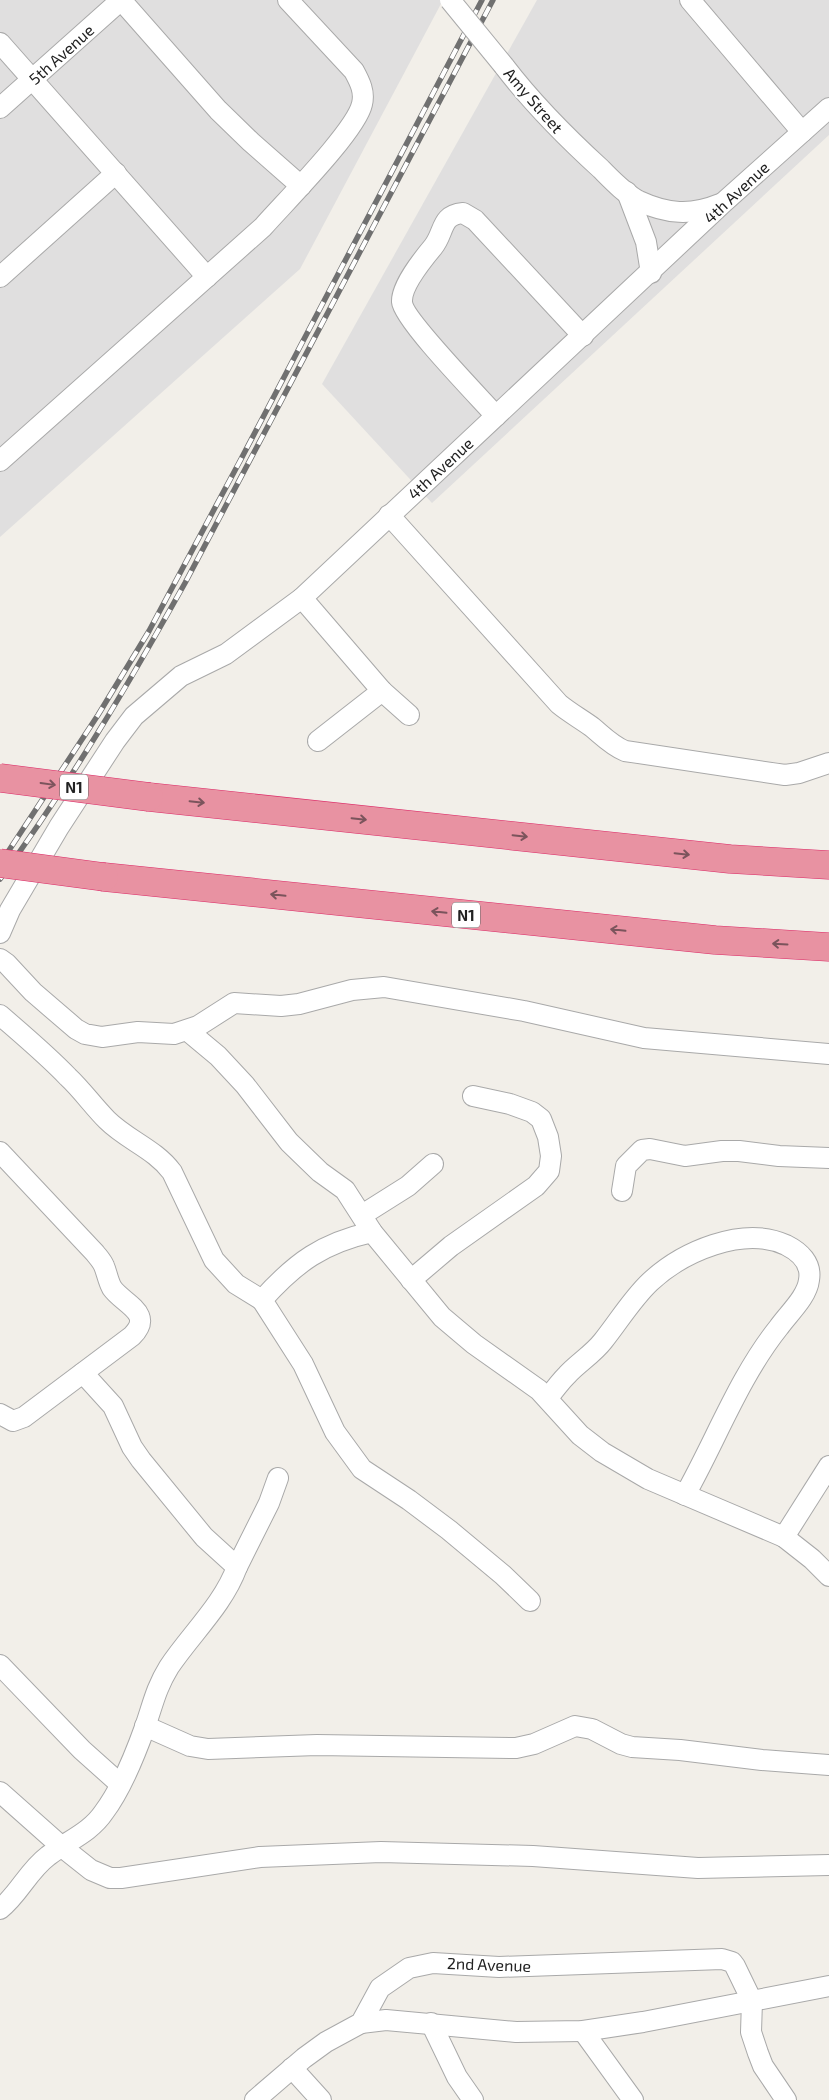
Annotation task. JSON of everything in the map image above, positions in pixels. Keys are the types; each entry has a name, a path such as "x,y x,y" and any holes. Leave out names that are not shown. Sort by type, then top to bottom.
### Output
{"highway":[{"name":"N1","path":"0,778 149,797 730,859 829,864"},
{"name":"N1","path":"0,863 104,877 714,940 829,948"}],"street":[{"name":"5th Avenue","path":"0,108 121,0"},
{"path":"121,0 218,110 301,186"},
{"path":"0,461 263,227 301,186 358,117 363,95 361,83 354,71 288,0"},
{"name":"Amy Street","path":"450,0 550,122 636,200 685,214 705,210 724,202"},
{"path":"690,0 802,132"},
{"path":"0,43 207,277"},
{"name":"4th Avenue","path":"0,933 10,910 59,827 115,741 134,716 181,676 226,654 302,598 651,273 724,202 829,108"},
{"path":"0,277 116,174"},
{"name":"Amy Street","path":"627,192 646,242 651,273"},
{"path":"496,416 422,333 402,307 405,290 438,241 445,221 450,216 463,213 475,220 583,336"},
{"path":"389,515 559,704 573,716 590,726 613,746 625,751 785,774 798,773 829,764"},
{"path":"302,598 382,691 410,715"},
{"path":"318,741 382,691"},
{"path":"0,959 33,992 76,1029 85,1034 102,1037 138,1032 174,1034 198,1026 234,1003 281,1006 299,1004 352,990 384,987 524,1011 644,1038 829,1054"},
{"path":"0,1015 56,1064 107,1120 123,1134 154,1152 166,1163 214,1260 236,1284 262,1300 303,1364 335,1432 362,1469 409,1500 449,1530 503,1575 530,1601"},
{"path":"188,1030 218,1056 244,1085 289,1142 320,1172 345,1190 367,1223 442,1317 474,1344 508,1366 548,1398 580,1435 602,1452 648,1479 784,1537 812,1559 829,1576"},
{"path":"411,1280 451,1246 536,1186 549,1171 551,1156 548,1137 541,1119 532,1112 510,1104 473,1096"},
{"path":"622,1191 626,1166 642,1150 650,1149 685,1156 722,1151 739,1151 779,1156 829,1158"},
{"path":"0,1152 95,1253 104,1266 113,1290 131,1305 139,1316 140,1321 137,1331 18,1420 10,1421 0,1414"},
{"path":"262,1300 278,1282 310,1256 345,1238 367,1223 433,1164"},
{"path":"548,1398 567,1375 603,1341 641,1291 661,1272 680,1260 717,1243 743,1238 771,1241 792,1248 808,1265 810,1276 807,1289 764,1345 723,1419 685,1495"},
{"path":"83,1373 116,1410 132,1447 141,1460 204,1537 237,1567"},
{"path":"784,1537 829,1466"},
{"path":"0,1909 20,1890 32,1870 48,1856 94,1825 105,1812 120,1784 145,1726 154,1694 170,1667 227,1588 269,1503 278,1478"},
{"path":"0,1665 82,1750 120,1784"},
{"path":"145,1726 190,1746 227,1749 316,1745 516,1748 534,1744 575,1726 592,1729 621,1744 632,1747 829,1765"},
{"path":"0,1792 91,1870 110,1878 121,1878 260,1857 381,1852 533,1856 698,1868 829,1866"},
{"name":"2nd Avenue","path":"361,2023 380,1988 409,1968 433,1963 499,1967 722,1959 732,1962 735,1966 752,2001"},
{"path":"255,2100 326,2042 361,2023 386,2020 516,2032 583,2032 829,1986"},
{"path":"752,2001 751,2032 758,2053 786,2100"},
{"path":"431,2024 454,2070 473,2100"},
{"path":"583,2032 632,2100"},
{"path":"292,2068 321,2100"}],"shaded area":[{"path":"0,0 443,0 300,269 0,537"},
{"path":"537,0 829,0 829,135 432,503 322,384"}],"railway":[{"path":"0,864 98,715 149,631 482,0"},
{"path":"0,879 74,771 142,659 185,583 493,0"}]}
